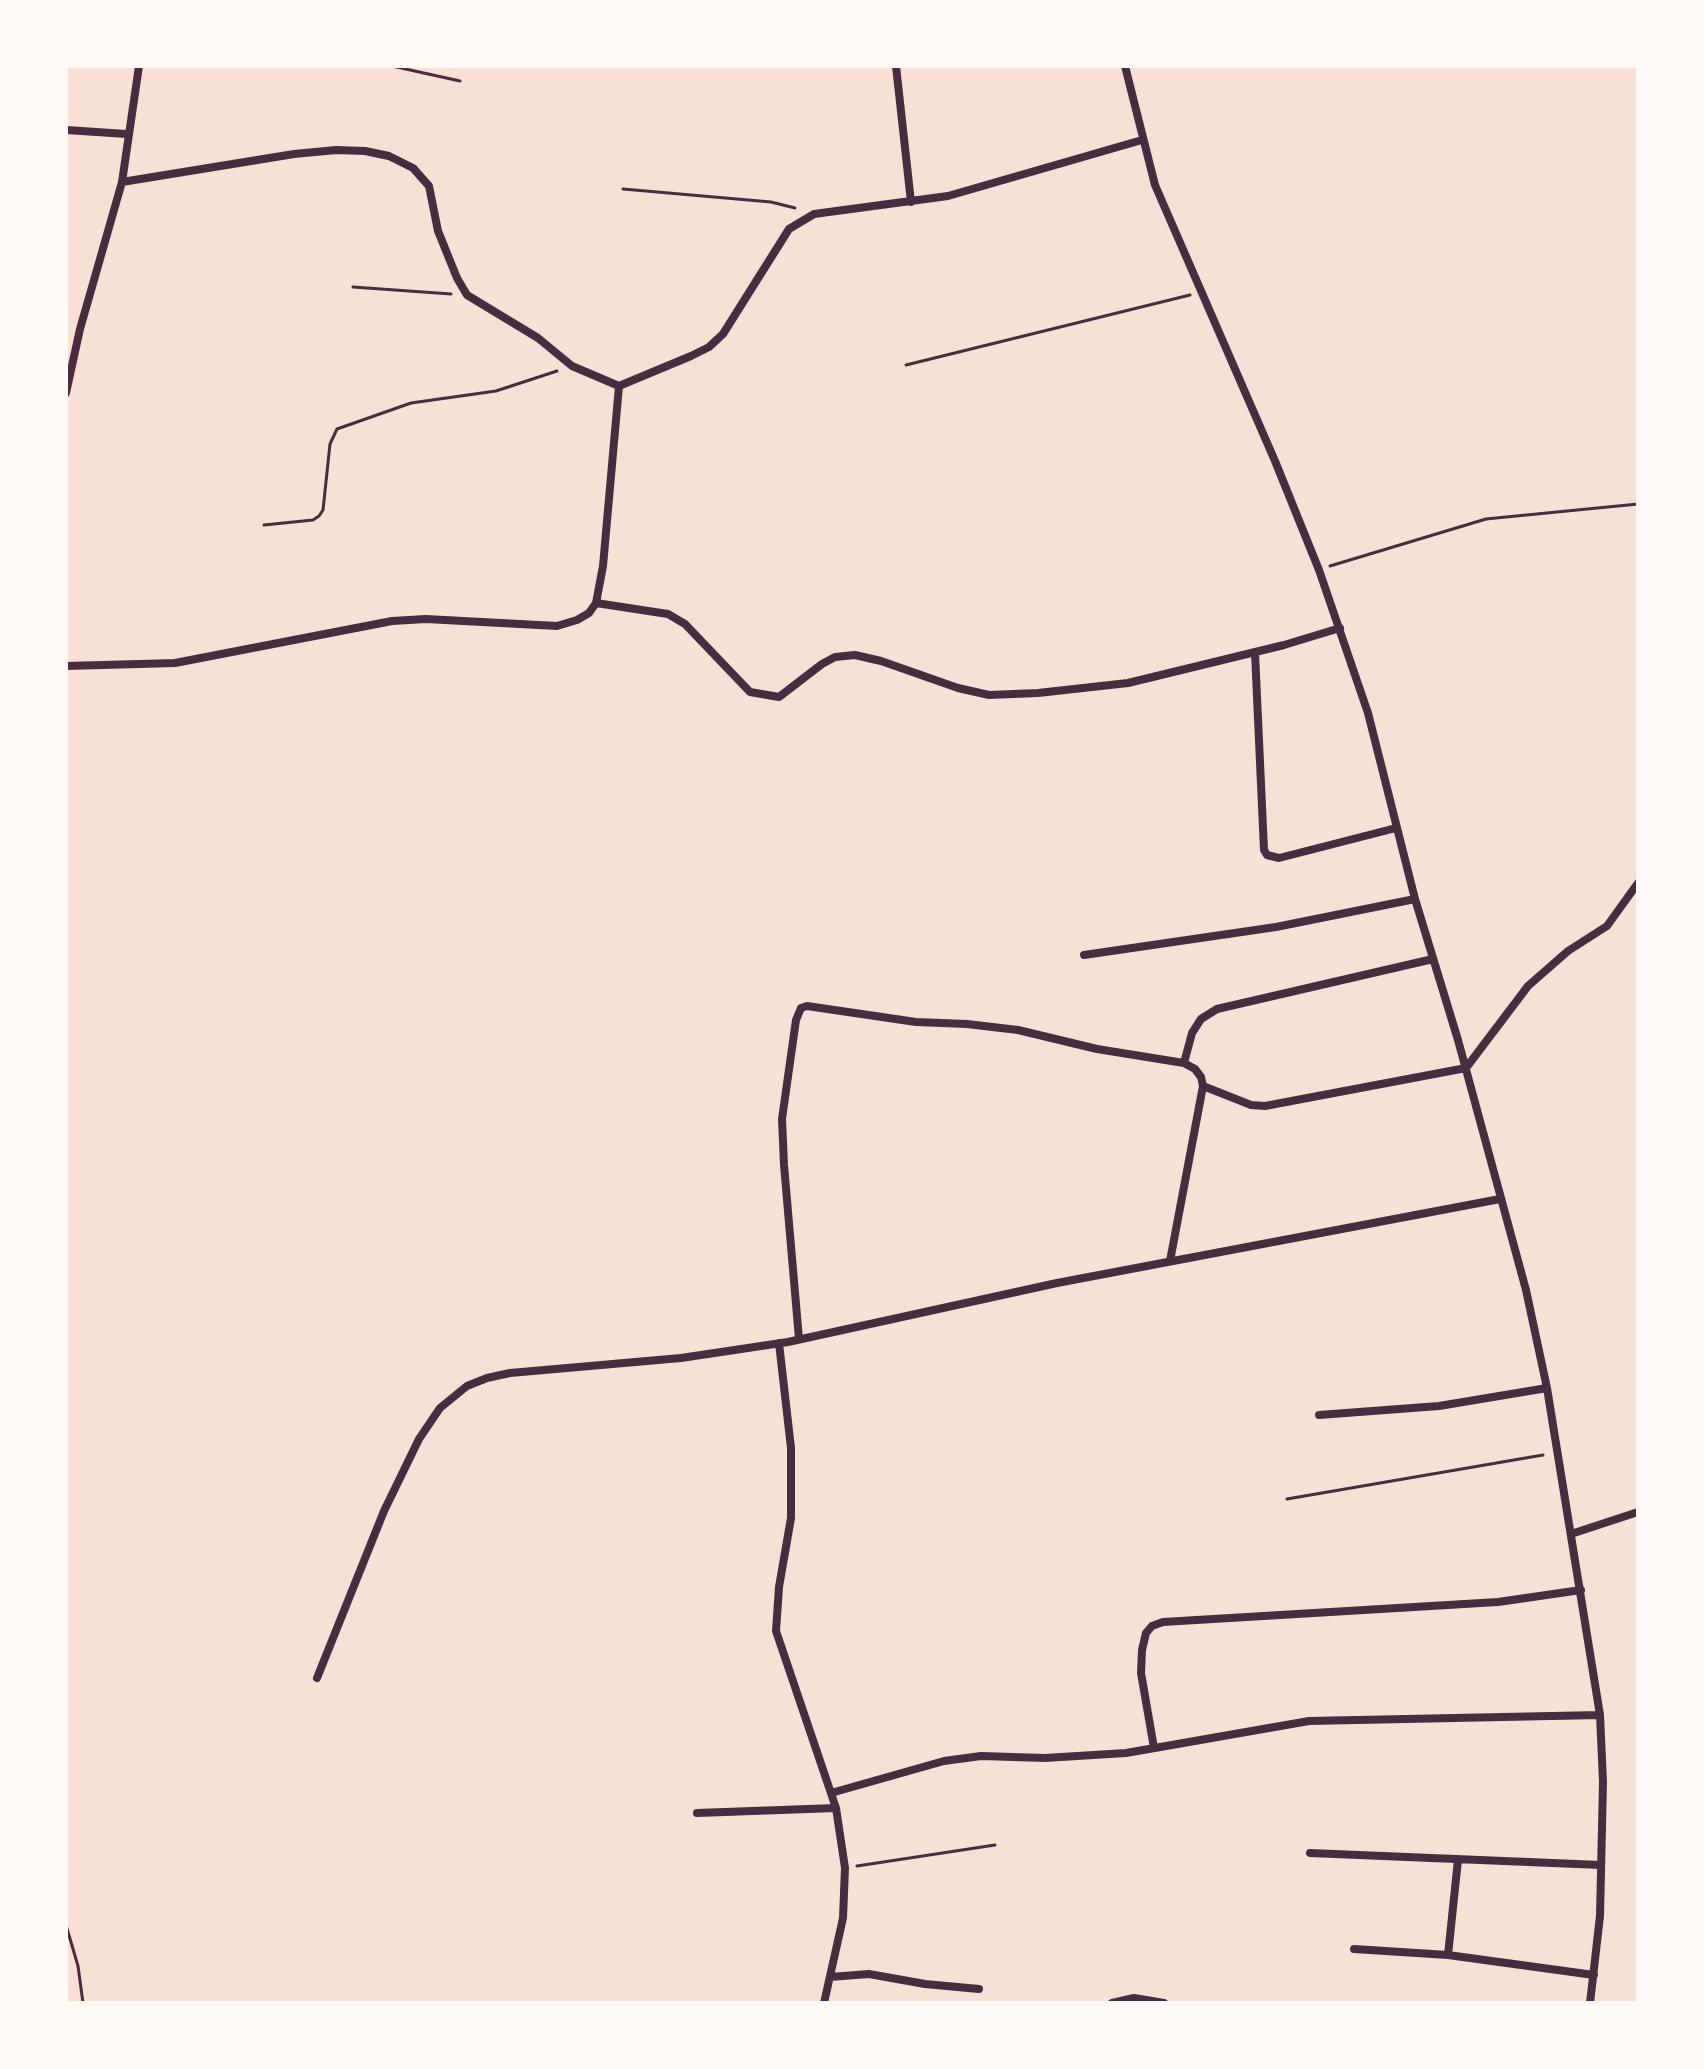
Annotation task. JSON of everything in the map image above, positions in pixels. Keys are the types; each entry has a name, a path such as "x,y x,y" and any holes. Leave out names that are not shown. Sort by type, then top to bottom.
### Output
{"street":[{"path":"66,393 80,329 122,182 139,66"},
{"path":"896,66 911,202"},
{"path":"1125,66 1155,185 1319,570 1368,713 1415,899 1466,1068 1526,1290 1547,1388 1600,1715 1603,1782 1600,1916 1590,2003"},
{"path":"66,130 127,134"},
{"path":"122,182 322,151 365,151 389,156 413,168 429,186 438,231 467,295 538,338 572,366 619,386 709,347 723,334 783,236 814,214 948,196 1142,140"},
{"path":"66,666 175,663 392,621 426,619 557,626 577,620 589,613 596,603 603,566 619,386"},
{"path":"596,603 668,614 685,624 750,692 779,697 835,657 855,655 881,661 958,688 989,695 1038,693 1128,683 1255,653 1340,628"},
{"path":"1255,653 1264,850 1267,855 1279,858 1396,828"},
{"path":"1203,1086 1251,1105 1265,1106 1466,1068 1528,986 1568,951 1607,926 1638,883"},
{"path":"1084,955 1291,924 1415,899"},
{"path":"1184,1063 1192,1033 1201,1019 1217,1009 1433,959"},
{"path":"799,1339 782,1119 796,1020 801,1008 807,1006 916,1022 994,1026 1097,1049 1184,1063 1195,1069 1203,1086 1170,1261"},
{"path":"317,1678 384,1511 432,1418 452,1397 477,1382 510,1373 681,1358 779,1343 1057,1283 1500,1199"},
{"path":"779,1343 791,1448 791,1518 779,1587 776,1631 836,1808 845,1868 843,1918 824,2003"},
{"path":"1319,1415 1439,1406 1547,1388"},
{"path":"1571,1534 1638,1512"},
{"path":"1154,1748 1141,1673 1142,1650 1146,1633 1152,1626 1163,1622 1498,1602 1581,1590"},
{"path":"831,1793 944,1761 981,1756 1076,1756 1154,1748 1309,1721 1600,1715"},
{"path":"697,1813 836,1808"},
{"path":"1310,1853 1601,1865"},
{"path":"1448,1955 1458,1860"},
{"path":"1354,1949 1448,1955 1594,1975"},
{"path":"830,1977 869,1974 979,1989"},
{"path":"1112,2003 1134,1998 1164,2003"}],"path":[{"path":"392,66 460,81"},
{"path":"623,189 771,202 814,214"},
{"path":"353,287 467,295"},
{"path":"906,365 1201,292"},
{"path":"264,525 313,520 319,516 323,510 330,444 337,429 411,403 504,389 572,366"},
{"path":"1319,570 1486,519 1638,504"},
{"path":"1287,1499 1557,1452"},
{"path":"845,1868 995,1845"},
{"path":"66,1925 78,1966 83,2003"}]}
